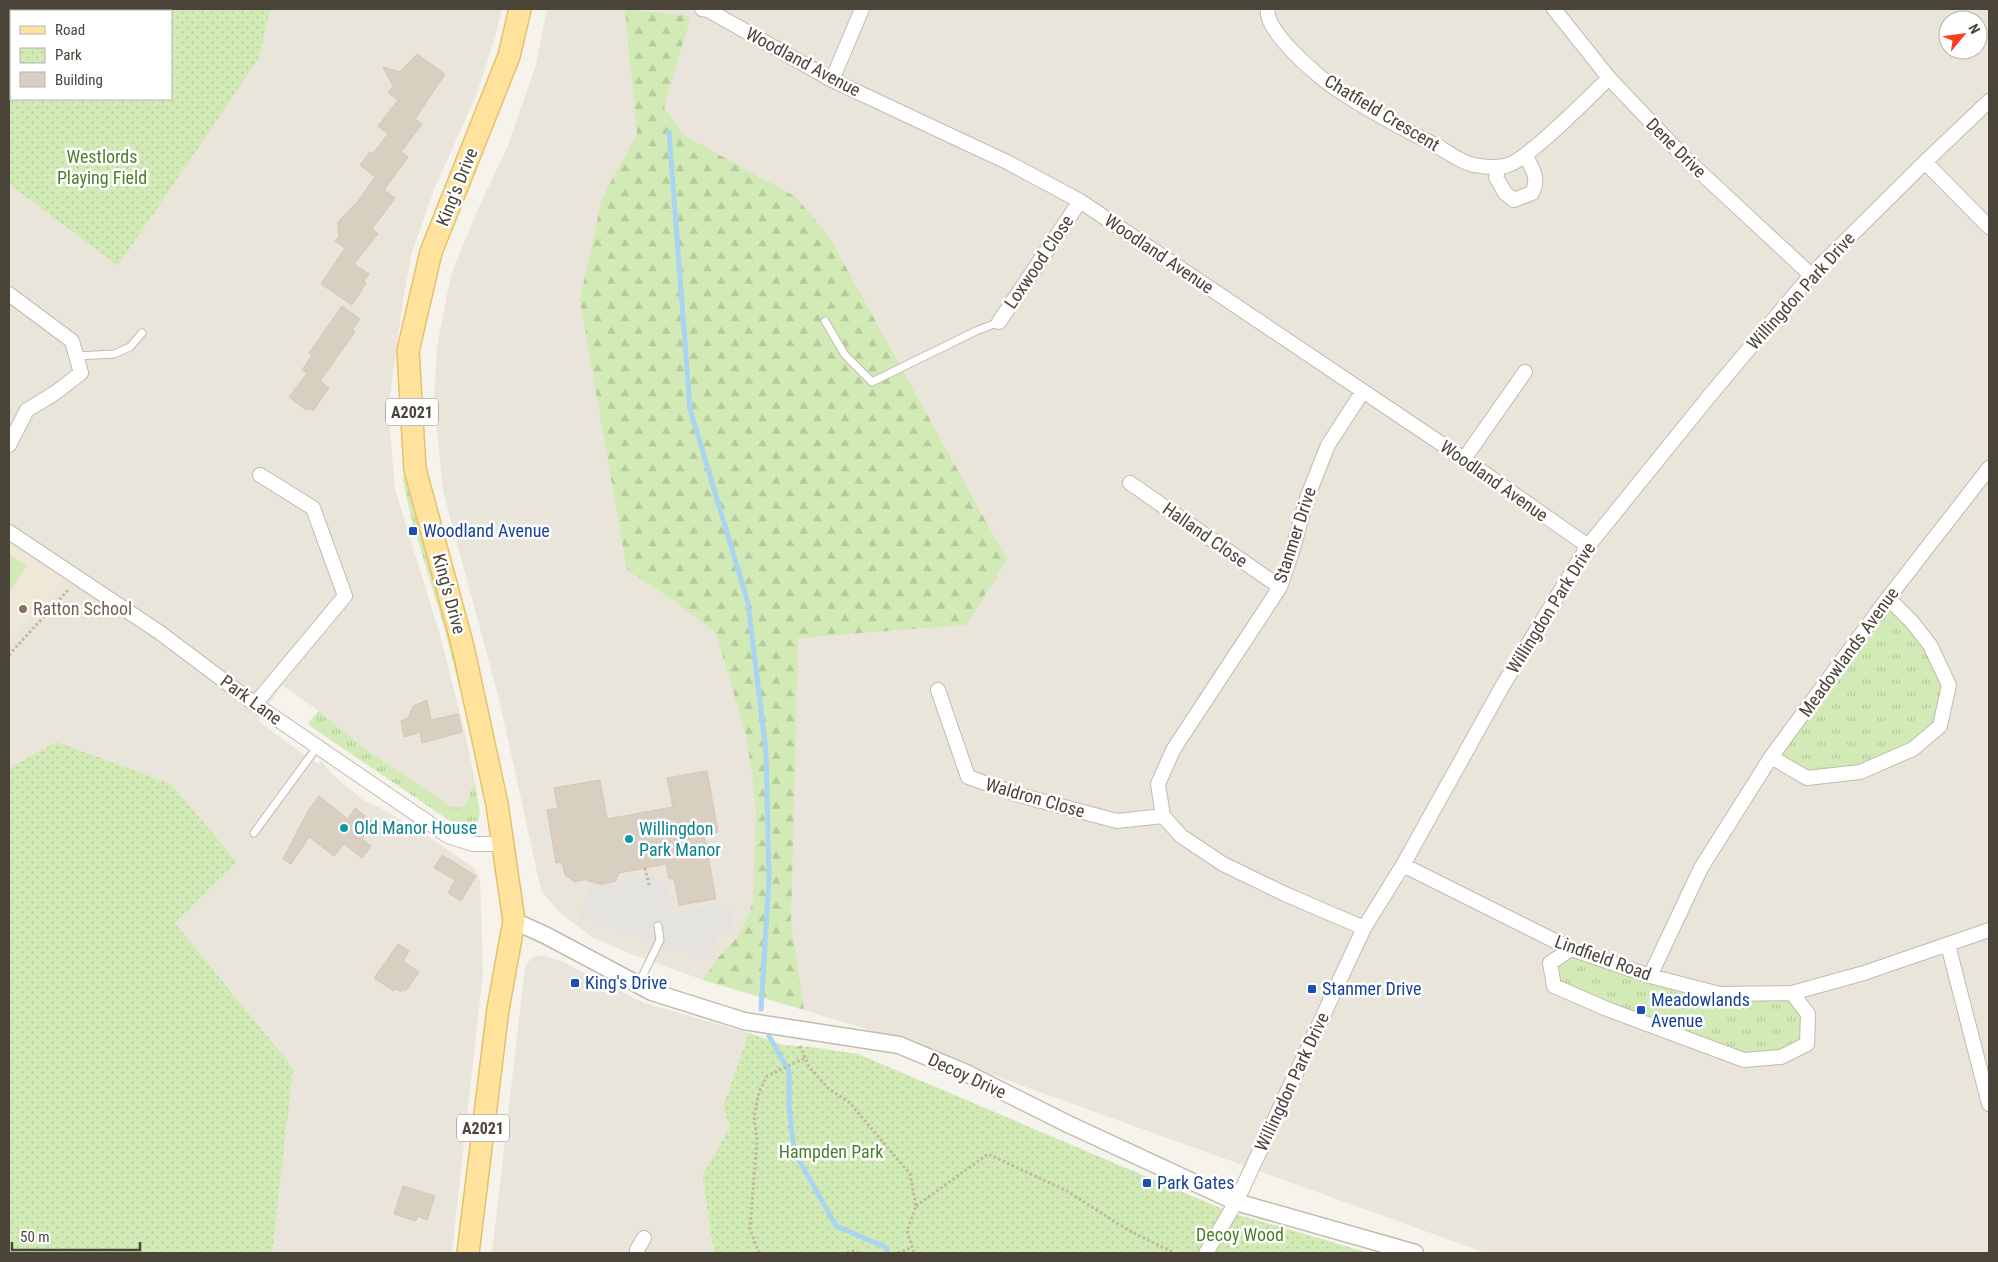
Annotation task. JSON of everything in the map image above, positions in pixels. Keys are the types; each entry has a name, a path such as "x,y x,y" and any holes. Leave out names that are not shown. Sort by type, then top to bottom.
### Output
{"main road":[{"name":"King's Drive","path":"468,1253 498,1009 514,921 498,804 463,647 415,469 408,351 431,252 509,56 520,9"}],"street":[{"name":"Woodland Avenue","path":"702,9 708,10 832,80 1009,163 1080,201 1464,459 1588,546"},
{"path":"832,80 862,9"},
{"name":"Chatfield Crescent","path":"1268,9 1267,13 1274,30 1290,50 1336,89 1407,131 1473,165 1499,167 1510,165 1538,145 1609,78"},
{"name":"Dene Drive","path":"1554,9 1609,78 1684,158 1811,275"},
{"name":"Willingdon Park Drive","path":"1206,1253 1236,1202 1364,928 1403,865 1502,685 1588,546 1711,394 1811,275 1989,101"},
{"path":"1499,167 1496,177 1505,193 1514,200 1532,193 1536,184 1535,173 1524,155"},
{"path":"1925,162 1989,227"},
{"name":"Loxwood Close","path":"999,322 1080,201"},
{"path":"9,294 72,341 80,373 27,410 9,445"},
{"path":"1464,459 1525,372"},
{"name":"Stanmer Drive","path":"1163,816 1158,784 1173,750 1280,587 1292,552 1306,498 1328,445 1363,391"},
{"name":"Meadowlands Avenue","path":"1650,976 1701,868 1772,757 1888,598 1989,468"},
{"path":"255,704 344,596 313,508 260,475"},
{"name":"Halland Close","path":"1130,483 1280,587"},
{"name":"Park Lane","path":"9,532 159,632 255,704 448,836 473,844 504,844"},
{"path":"1772,757 1807,778 1860,772 1913,750 1940,726 1949,686 1930,645 1912,622 1888,598"},
{"name":"Waldron Close","path":"938,690 968,778 1019,795 1117,821 1163,816"},
{"path":"1163,816 1181,836 1223,864 1285,894 1364,928"},
{"name":"Lindfield Road","path":"1403,865 1571,949 1650,976 1720,994 1792,993 1864,973 1989,930"},
{"name":"Decoy Drive","path":"514,921 545,935 652,992 744,1021 899,1045 966,1073 1068,1124 1236,1202 1416,1253"},
{"path":"1948,945 1989,1104"},
{"path":"1571,949 1550,963 1554,986 1607,1009 1744,1060 1781,1057 1807,1044 1808,1014 1792,993"},
{"path":"637,1253 644,1238"}],"lane":[{"path":"825,321 845,355 872,382 976,331 999,322"},
{"path":"76,356 114,354 130,347 142,333"},
{"path":"254,833 317,747"},
{"path":"638,985 660,940 658,926"}],"path":[{"path":"9,655 78,578"},
{"path":"645,868 648,885"},
{"path":"794,1029 809,1067 828,1088 850,1103 910,1174 916,1206 908,1232 914,1253"},
{"path":"759,1253 750,1229 757,1140 754,1118 759,1092 767,1076 805,1058"},
{"path":"916,1206 988,1154 1067,1191 1128,1230 1174,1253"},
{"path":"899,1253 912,1248"},
{"path":"847,1253 854,1251 860,1253"}],"shaded area":[{"path":"9,9 502,9 495,38 476,96 435,187 412,252 403,300 388,410 395,489 442,642 466,737 475,782 471,795 466,804 457,808 450,806 365,749 319,711 282,685 258,721 307,757 319,764 321,761 335,777 364,801 379,807 435,841 474,868 478,874 480,881 483,973 452,1253 9,1253"},
{"path":"547,9 1989,9 1989,1253 1486,1253 857,1026 703,980 593,938 557,910 541,890 499,699 443,491 434,399 437,346 451,275 478,209 507,148 536,65"},
{"name":"Ratton School","path":"9,542 64,578 9,640"},
{"path":"651,875 665,882 672,913 711,906 732,910 733,930 719,931 709,961 579,918 590,885"},
{"path":"543,955 561,961 644,1003 749,1033 723,1106 731,1127 702,1176 714,1253 492,1253 525,967 532,957"}],"green space":[{"name":"Westlords Playing Field","path":"9,9 270,9 259,58 118,266 9,184"},
{"path":"625,9 691,16 664,107 685,136 796,197 831,240 1007,560 966,625 798,638 791,923 804,1010 703,980 718,958 740,934 753,902 756,809 746,735 716,633 677,603 627,570 580,300 602,198 637,134"},
{"path":"402,476 406,478 415,515 449,626 472,737 444,627 411,517"},
{"path":"9,554 27,566 9,593"},
{"path":"1888,598 1912,622 1949,685 1940,726 1860,772 1807,778 1772,757"},
{"path":"319,711 365,749 450,806 457,808 466,804 475,782 480,813 477,825 465,827 453,823 310,726 308,723"},
{"path":"57,742 171,784 237,862 175,923 293,1068 272,1253 13,1253 9,1249 9,768"},
{"path":"1571,949 1720,994 1792,993 1808,1014 1807,1044 1744,1060 1554,986 1550,963"},
{"name":"Hampden Park","path":"749,1033 784,1045 858,1054 1232,1213 1369,1253 714,1253 702,1176 730,1127 723,1106"}],"building":[{"path":"417,54 445,74 415,119 422,124 401,152 408,157 384,190 395,198 372,229 378,234 354,264 369,274 364,281 366,283 352,305 321,284 345,248 335,241 339,237 338,222 359,200 375,177 360,165 370,152 373,154 388,134 378,126 398,100 388,93 393,86 383,67 400,72"},
{"path":"342,306 360,319 352,330 355,332 320,381 329,388 313,411 309,408 306,410 289,397 307,373 302,370 312,355 309,353"},
{"path":"427,700 431,720 458,714 462,732 422,743 420,732 404,737 401,721 408,718 413,706"},
{"name":"Willingdon Park Manor","path":"707,771 718,832 704,834 716,899 679,905 674,878 669,879 666,864 619,873 616,881 602,884 592,881 588,882 588,879 575,882 565,875 562,862 556,863 547,810 558,808 554,788 600,780 607,819 673,807 667,778"},
{"name":"Old Manor House","path":"319,796 348,819 355,808 374,823 362,839 371,846 362,858 344,844 334,856 309,837 291,864 283,859 308,811"},
{"path":"442,855 476,876 461,901 448,893 455,880 434,868"},
{"path":"398,944 409,951 403,961 419,972 406,991 403,989 401,992 396,989 394,991 374,978"},
{"path":"403,1186 435,1196 427,1220 417,1216 416,1221 394,1214"}],"waterway":[{"path":"669,132 690,409 748,603 766,752 769,880 761,1009"},
{"path":"769,1036 789,1071 789,1106 794,1151 836,1226 885,1247 888,1253"}],"place":[{"name":"Woodland Avenue","path":"413,531"},
{"name":"Ratton School","path":"23,609"},
{"name":"Old Manor House","path":"344,828"},
{"name":"Willingdon Park Manor","path":"629,839"},
{"name":"King's Drive","path":"575,983"},
{"name":"Stanmer Drive","path":"1312,989"},
{"name":"Meadowlands Avenue","path":"1641,1010"},
{"name":"Park Gates","path":"1147,1183"}],"park label":[{"name":"Decoy Wood","path":"1240,1235"}]}
